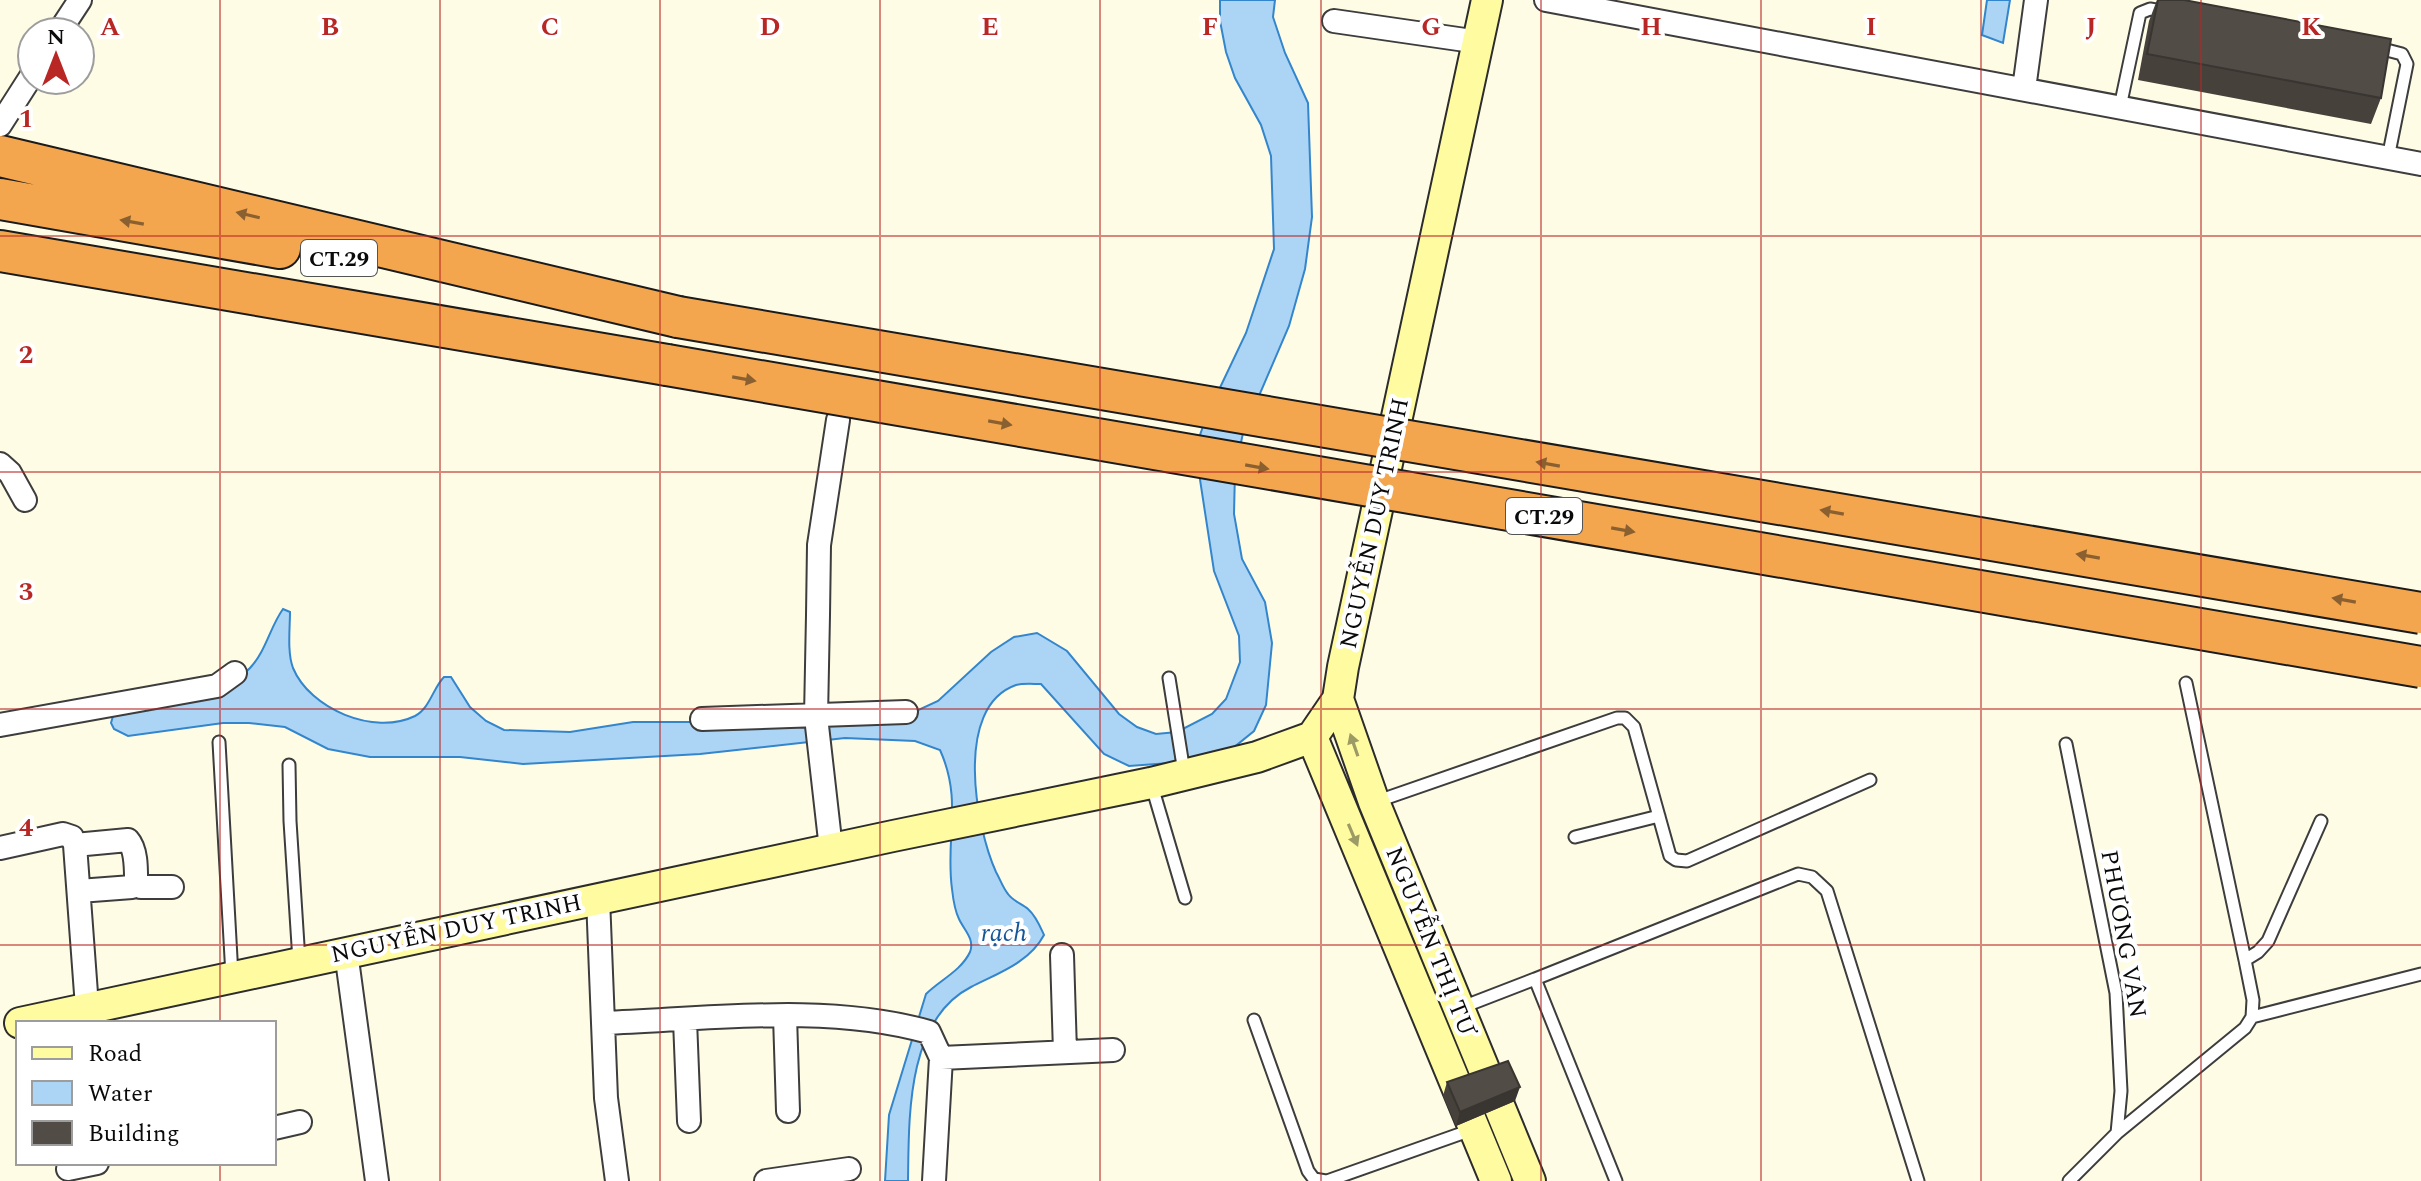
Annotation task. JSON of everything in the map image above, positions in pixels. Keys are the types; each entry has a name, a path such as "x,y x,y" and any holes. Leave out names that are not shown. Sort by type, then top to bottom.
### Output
{"highway":[{"path":"1,131 678,317"},
{"name":"CT.29","path":"0,199 2421,613"},
{"name":"CT.29","path":"0,251 2421,667"},
{"path":"0,262 667,365"}],"main road":[{"name":"NGUYỄN DUY TRINH","path":"1312,737 1338,699 1487,0"},
{"name":"NGUYỄN THỊ TƯ","path":"1338,699 1374,802 1530,1181"},
{"name":"NGUYỄN THỊ TƯ","path":"1312,737 1496,1181"},
{"path":"1151,783 1273,753 1312,737"},
{"name":"NGUYỄN DUY TRINH","path":"32,1021 598,898 1151,783"}],"street":[{"path":"1546,0 2421,164"},
{"path":"2024,89 2036,0"},
{"path":"1334,21 1479,42"},
{"path":"1,131 20,96"},
{"path":"831,849 816,716 819,545 838,420"},
{"path":"0,464 10,473 25,500"},
{"path":"0,725 217,686 235,673"},
{"path":"702,719 906,712"},
{"path":"0,848 63,834 72,837 87,1007"},
{"path":"75,845 122,840 131,842 136,884"},
{"path":"136,884 141,887 172,887"},
{"path":"79,891 132,887 136,884"},
{"path":"598,898 606,1098 617,1181"},
{"path":"346,952 377,1181"},
{"path":"1062,955 1065,1052"},
{"path":"604,1023 785,1016 891,1021 929,1032 941,1058 934,1181"},
{"path":"785,1016 788,1111"},
{"path":"685,1020 689,1121"},
{"path":"941,1058 1113,1050"},
{"path":"276,1128 300,1122"},
{"path":"69,1171 90,1165"},
{"path":"766,1181 849,1169"}],"lane":[{"path":"2120,107 2140,13 2150,9 2180,14"},
{"path":"2363,45 2394,50 2402,54 2407,64 2388,158"},
{"path":"1169,678 1185,775"},
{"path":"2069,1181 2117,1133 2245,1028 2252,1017 2253,1000 2186,683"},
{"path":"1374,802 1617,718 1625,718 1634,727 1670,856 1676,860 1687,861 1870,780"},
{"path":"219,742 232,976"},
{"name":"PHƯƠNG VÂN","path":"2066,744 2116,993 2121,1091 2117,1133"},
{"path":"289,765 299,962"},
{"path":"1151,783 1185,898"},
{"path":"1575,837 1659,816"},
{"path":"2245,960 2268,941 2321,821"},
{"path":"1459,1009 1798,874 1812,877 1827,891 1918,1181"},
{"path":"2252,1017 2421,974"},
{"path":"1535,979 1616,1181"},
{"path":"1254,1020 1308,1171 1314,1179 1326,1181 1474,1129"}],"water":[{"name":"rạch","path":"1220,0 1275,0 1273,17 1285,53 1308,103 1312,217 1305,269 1289,326 1243,433 1235,471 1234,514 1242,559 1265,602 1272,643 1266,705 1254,731 1228,752 1197,761 1129,766 1104,754 1041,684 1016,685 996,698 983,717 977,742 975,770 982,827 996,872 1005,889 1012,899 1031,912 1044,935 1021,960 950,1002 934,1023 923,1047 911,1101 908,1181 885,1181 889,1115 926,994 961,965 971,947 953,896 950,871 951,786 940,750 915,741 845,738 700,754 523,764 460,757 370,757 328,749 285,727 249,723 223,723 128,736 114,729 111,723 113,716 132,705 211,691 238,678 255,661 283,609 290,612 290,655 301,683 313,696 345,715 381,723 415,716 428,703 444,677 451,677 470,707 486,721 504,730 570,732 633,722 742,722 912,713 938,701 991,652 1014,637 1037,633 1067,651 1119,714 1137,727 1156,734 1177,732 1212,714 1226,699 1240,662 1239,636 1214,571 1197,460 1200,435 1246,333 1274,249 1271,156 1261,125 1235,78 1226,52 1220,21"},
{"path":"1987,0 2010,0 2003,43 1982,35"}],"building":[{"path":"2158,0 2184,0 2391,39 2381,98 2147,54"},
{"path":"1508,1061 1520,1087 1460,1112 1447,1082"}]}
